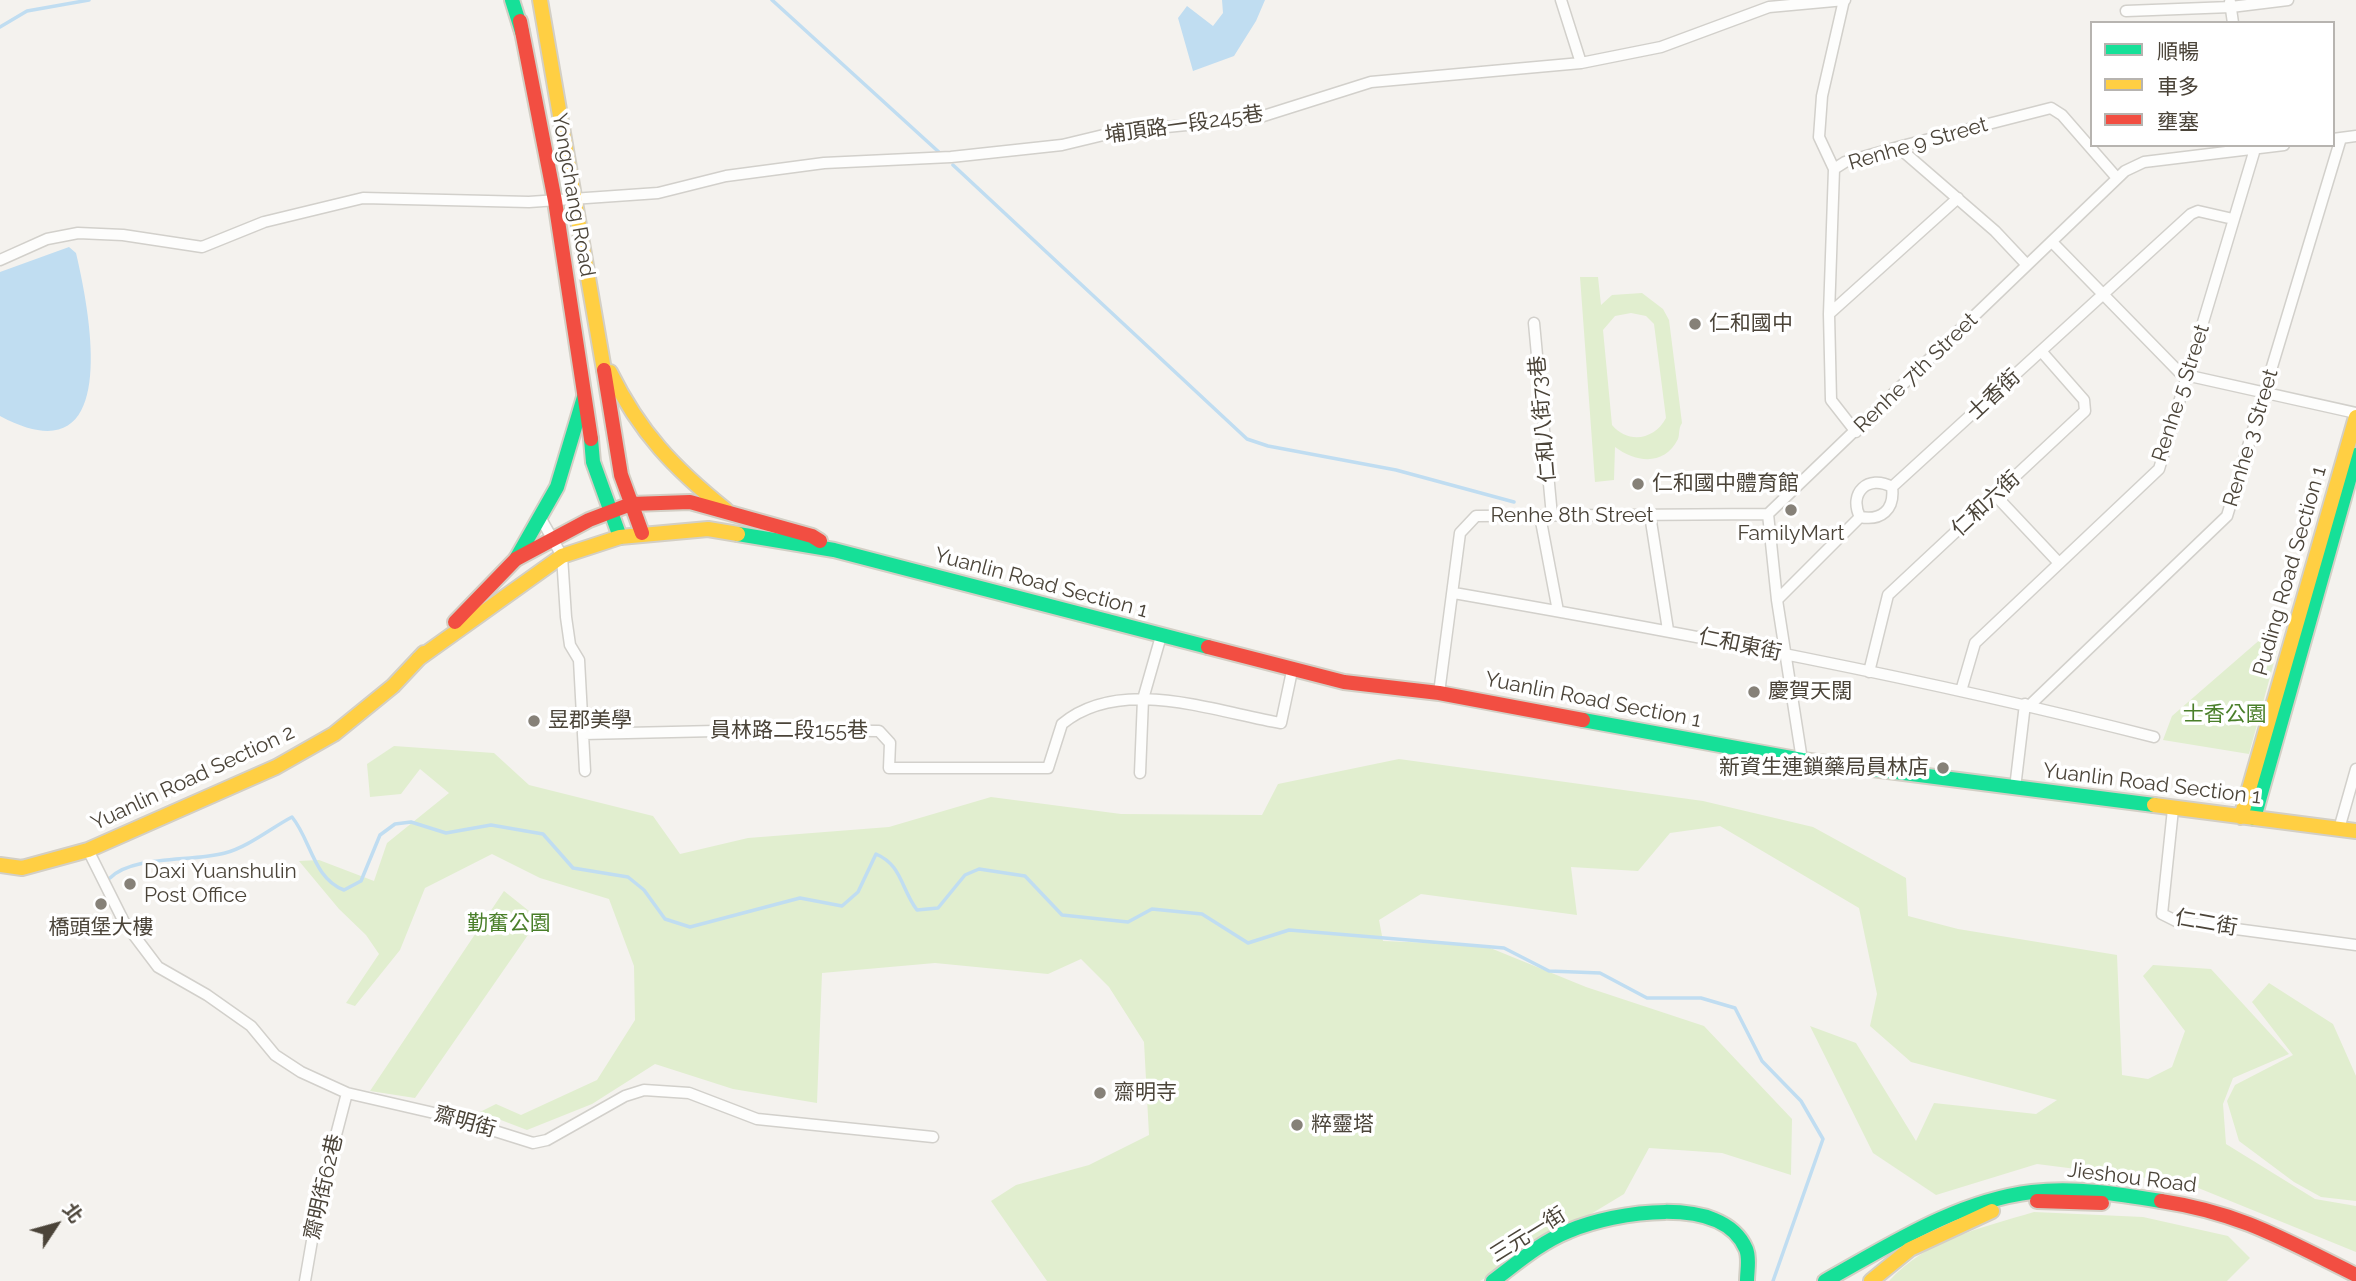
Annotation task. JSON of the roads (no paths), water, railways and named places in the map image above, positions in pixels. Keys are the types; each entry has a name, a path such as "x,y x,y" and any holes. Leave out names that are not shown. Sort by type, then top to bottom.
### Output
{"main road":[{"name":"Yongchang Road","path":"515,0 555,201 588,412 593,463 620,537"},
{"name":"Yongchang Road","path":"540,0 603,356"},
{"path":"603,356 621,475 642,533"},
{"path":"603,356 627,410 647,439 668,462 726,510"},
{"path":"516,559 521,544 540,517 570,455 584,397"},
{"name":"Puding Road Section 1","path":"2248,818 2356,415"},
{"name":"Puding Road Section 1","path":"2248,818 2356,455"},
{"name":"Yuanlin Road Section 1","path":"611,512 631,504 690,502 812,536 834,550"},
{"name":"Yuanlin Road Section 2","path":"0,865 22,869 88,850 276,767 334,734 393,686 516,559 552,538 611,512"},
{"name":"Yuanlin Road Section 1","path":"642,533 719,530 834,550 1292,671 1344,682 1439,693 1802,760 2356,831"},
{"name":"Yuanlin Road Section 2","path":"418,659 562,556 620,537 642,533"},
{"name":"Jieshou Road","path":"1825,1281 1927,1225 1993,1200 2020,1193 2063,1190 2165,1201 2230,1214 2356,1275"},
{"name":"Jieshou Road","path":"1871,1281 1901,1255 1942,1232 1997,1209 2041,1201 2095,1202 2210,1218 2344,1281"},
{"name":"三元一街","path":"1493,1281 1570,1230 1608,1218 1649,1210 1696,1215 1729,1226 1747,1246 1749,1280"}],"street":[{"path":"1561,0 1581,63"},
{"name":"埔頂路一段245巷","path":"0,260 47,239 78,233 123,235 202,247 264,222 363,198 555,201 678,190 726,176 824,163 951,157 1062,145 1116,132 1257,118 1371,82 1581,63 1661,47 1769,7 1844,0"},
{"path":"1834,169 1819,137 1822,96 1844,0"},
{"path":"2126,11 2288,0"},
{"path":"2230,3 2233,21"},
{"name":"Renhe 9 Street","path":"1856,432 1831,400 1829,314 1834,169 1845,162 1898,147 2051,108 2062,116 2117,178"},
{"path":"2337,138 2356,136"},
{"path":"1898,147 1958,198 2028,265"},
{"name":"Renhe 7th Street","path":"1768,514 2117,178 2144,162 2270,147"},
{"name":"Renhe 3 Street","path":"2027,705 2227,516 2266,394 2335,147"},
{"name":"Renhe 5 Street","path":"1961,691 1975,643 2159,469 2255,149"},
{"path":"1829,314 1958,198"},
{"name":"士香街","path":"1777,600 1860,517 1871,519 1883,515 1893,498 1892,488 2191,214 2198,211 2233,219"},
{"path":"2052,242 2181,374 2356,415"},
{"name":"仁和八街73巷","path":"1534,323 1552,516"},
{"name":"仁和六街","path":"1869,672 1888,595 2085,411 2084,400 2041,351"},
{"path":"1860,517 1855,507 1856,496 1862,487 1871,482 1882,482 1892,488"},
{"path":"1996,495 2059,563"},
{"path":"1768,514 1777,600 1802,760"},
{"name":"Renhe 8th Street","path":"1439,693 1460,534 1466,524 1476,516 1768,514"},
{"path":"1650,515 1668,631"},
{"path":"1540,516 1558,611"},
{"path":"540,517 562,556 570,645 579,660 585,771"},
{"name":"仁和東街","path":"1454,593 1668,631 1869,672 2027,705 2154,737"},
{"path":"1140,773 1143,699 1161,636"},
{"path":"1143,699 1176,701 1281,723 1292,671"},
{"name":"員林路二段155巷","path":"583,734 760,730 879,731 890,743 889,768 1048,768 1062,724 1090,709 1143,699"},
{"path":"2015,788 2027,705"},
{"path":"2339,829 2356,769"},
{"name":"仁二街","path":"2173,809 2162,914 2176,921 2356,945"},
{"name":"齋明街","path":"88,850 124,922 158,967 207,995 251,1027 275,1055 301,1072 346,1093 447,1116 533,1143 547,1140 625,1096 644,1090 689,1093 757,1119 933,1137"},
{"name":"齋明街62巷","path":"305,1281 318,1200 346,1093"}],"water":[{"path":"1222,0 1265,0 1256,21 1234,56 1193,71 1178,18 1187,6 1213,26 1223,13"},
{"path":"69,247 76,253 88,315 91,350 89,383 82,410 65,427 39,430 0,416 0,272"}],"waterway":[{"path":"0,27 27,11 89,0"},
{"path":"772,0 941,154"},
{"path":"953,165 1247,439 1268,446 1396,470 1514,502"},
{"path":"110,878 120,871 148,862 212,856 234,850 292,817 325,877 344,890 361,881 380,835 395,824 411,822 446,833 491,825 543,834 573,868 628,877 644,890 665,919 690,927 800,898 842,906 858,892 876,854 891,864 917,910 938,908 965,875 979,869 1025,876 1062,915 1128,922 1152,909 1202,914 1248,943 1289,930 1504,948 1549,971 1600,973 1647,998 1701,998 1735,1008 1762,1061 1801,1101 1823,1139 1773,1281"}],"place":[{"name":"仁和國中","path":"1695,324"},
{"name":"仁和國中體育館","path":"1638,484"},
{"name":"FamilyMart","path":"1791,510"},
{"name":"慶賀天闊","path":"1754,692"},
{"name":"昱郡美學","path":"534,721"},
{"name":"新資生連鎖藥局員林店","path":"1943,768"},
{"name":"Daxi Yuanshulin Post Office","path":"130,884"},
{"name":"橋頭堡大樓","path":"101,904"},
{"name":"齋明寺","path":"1100,1093"},
{"name":"粹靈塔","path":"1297,1125"}],"park label":[{"name":"士香公園","path":"2225,715"},
{"name":"勤奮公園","path":"509,924"}]}
